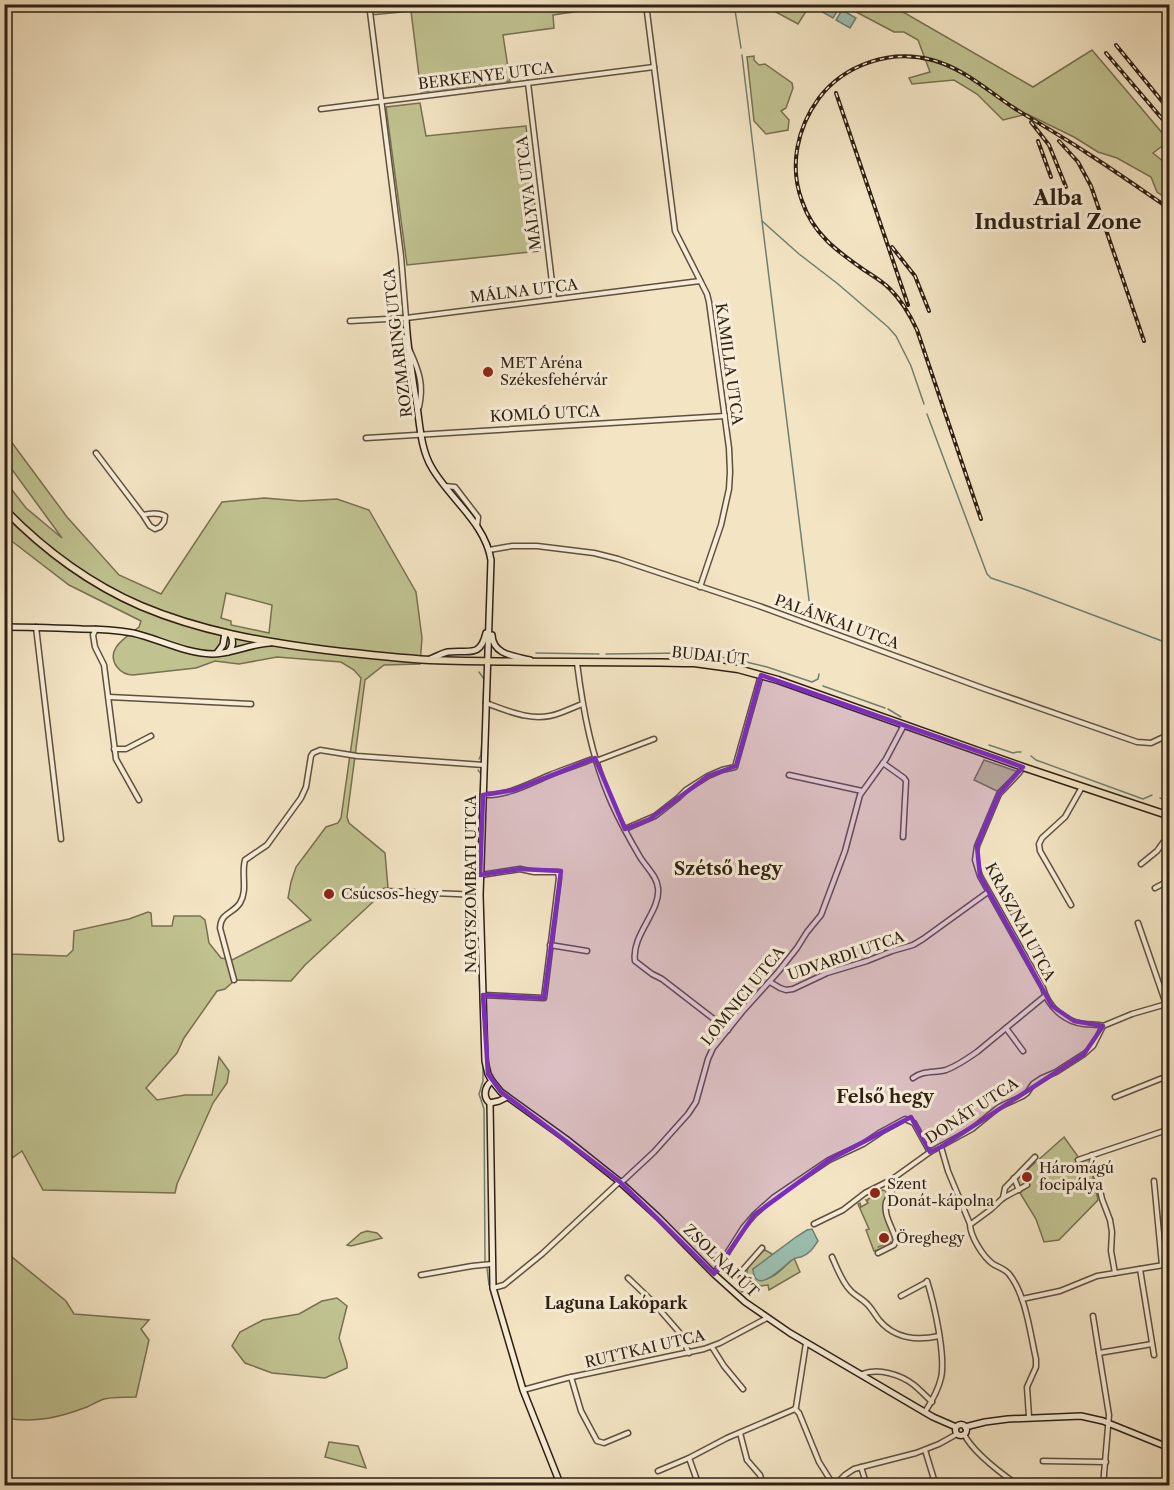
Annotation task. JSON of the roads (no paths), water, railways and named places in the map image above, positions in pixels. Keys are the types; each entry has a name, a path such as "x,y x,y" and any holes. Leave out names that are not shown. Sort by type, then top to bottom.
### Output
{"main road":[{"name":"BUDAI ÚT","path":"4,509 53,552 112,591 141,606 228,634 358,653 430,660 694,663 738,669 1170,816"}],"street":[{"name":"ROZMARING UTCA","path":"369,4 421,433 428,461 477,528 489,550 491,565 488,660"},
{"name":"KAMILLA UTCA","path":"646,4 675,231 707,294 711,310 730,456 729,489 721,525 700,587"},
{"name":"BERKENYE UTCA","path":"321,109 654,67"},
{"name":"MÁLYVA UTCA","path":"528,83 554,299"},
{"name":"MÁLNA UTCA","path":"350,321 406,318 700,281"},
{"name":"KOMLÓ UTCA","path":"366,438 725,416"},
{"path":"96,453 150,526 155,529 160,527 165,519 165,516 159,513 144,515"},
{"name":"PALÁNKAI UTCA","path":"489,550 521,545 594,554 625,561 759,606 976,686 1137,742 1151,743 1170,734"},
{"path":"430,660 448,652 477,650 484,642 489,622"},
{"path":"489,622 493,642 498,650 504,654 534,662"},
{"path":"4,627 96,629 133,633 189,651 215,654 275,642"},
{"path":"36,627 61,839"},
{"path":"96,629 93,635 95,647 104,665 116,759 139,800"},
{"path":"228,634 233,641 228,652"},
{"path":"215,654 223,645 228,634"},
{"name":"NAGYSZOMBATI UTCA","path":"488,660 480,895 485,1061 492,1081 485,1090 486,1099 490,1103 493,1288 523,1390 561,1485"},
{"path":"577,663 582,704 596,760 612,804 640,858 655,879 658,890 657,899 636,947 635,961 728,1030"},
{"path":"625,829 655,816 686,790 708,776 735,767 761,675"},
{"path":"109,697 251,704"},
{"path":"486,703 532,717 553,715 582,704"},
{"name":"LOMNICI UTCA","path":"493,1288 504,1285 517,1275 654,1152 688,1114 696,1102 710,1053 792,955 823,911 845,851 855,808 862,791 896,743 904,725"},
{"path":"114,749 126,749 152,736"},
{"path":"483,795 514,790 554,773 654,739"},
{"path":"234,980 220,928 222,917 239,904 242,898 245,860 267,845 304,793 313,753 320,750 357,756 484,765"},
{"path":"883,763 906,781 903,837"},
{"name":"KRASZNAI UTCA","path":"1023,767 998,796 975,850 975,860 988,892 1043,988 1045,996 1056,1011 1079,1023 1103,1026"},
{"path":"789,775 862,791"},
{"path":"1071,905 1040,852 1039,844 1042,838 1065,817 1083,787"},
{"path":"1141,864 1157,851 1170,833"},
{"path":"480,875 519,869 534,872 558,872 559,884 544,998 483,995"},
{"path":"1155,888 1170,880"},
{"path":"385,891 480,895"},
{"name":"UDVARDI UTCA","path":"770,982 786,990 827,973 913,945 988,892"},
{"path":"1103,1026 1168,1003 1138,923"},
{"path":"550,945 587,951"},
{"path":"913,1078 922,1072 950,1069 977,1052 1045,996"},
{"name":"DONÁT UTCA","path":"814,1224 843,1210 865,1193 891,1180 930,1152 972,1129 1004,1104 1027,1093 1032,1084 1084,1054 1093,1046 1103,1026"},
{"path":"1006,1028 1023,1051"},
{"path":"1115,1097 1170,1075"},
{"name":"ZSOLNAI ÚT","path":"492,1081 497,1089 620,1182 658,1216 714,1274 766,1318 956,1431"},
{"path":"490,1103 507,1096"},
{"path":"714,1274 743,1228 754,1215 773,1198 828,1160 863,1144 905,1119 914,1123 930,1152"},
{"path":"1078,1160 1170,1129"},
{"path":"941,1147 976,1243 991,1263 1008,1273 1022,1299 1036,1359 1034,1371 1027,1386 1029,1417"},
{"path":"1092,1155 1111,1226 1111,1251 1115,1273"},
{"path":"1003,1198 1005,1188 1035,1157"},
{"path":"1014,1178 1019,1190"},
{"path":"878,1253 896,1243 886,1207 893,1189 891,1180"},
{"path":"1154,1180 1162,1265"},
{"path":"970,1224 1003,1198 1027,1185"},
{"path":"721,1263 734,1273 740,1273 762,1248"},
{"path":"832,1257 850,1291 867,1304 887,1328 912,1339 939,1336"},
{"path":"421,1275 492,1264"},
{"path":"1022,1299 1060,1291 1097,1276 1170,1264"},
{"path":"1140,1269 1154,1355"},
{"path":"628,1278 679,1332 690,1353"},
{"path":"901,1296 927,1281 939,1336 942,1372 932,1402 926,1412"},
{"path":"1093,1316 1109,1415 1103,1485"},
{"name":"RUTTKAI UTCA","path":"523,1390 571,1377 712,1347 766,1318"},
{"path":"658,1471 795,1408 806,1342"},
{"path":"1099,1353 1152,1344"},
{"path":"712,1347 743,1389"},
{"path":"862,1374 878,1372 900,1377 912,1383 932,1402"},
{"path":"571,1377 581,1411 597,1441 604,1443 628,1433"},
{"path":"795,1408 819,1462 834,1485 854,1469 925,1450 956,1431 960,1425 965,1427 995,1420 1081,1416 1109,1424 1170,1449"},
{"path":"965,1427 964,1434 967,1441 1019,1485"},
{"path":"956,1431 960,1435 964,1434"},
{"path":"740,1433 747,1460 760,1475 764,1485"},
{"path":"925,1450 936,1485"},
{"path":"689,1458 699,1485"},
{"path":"1043,1461 1106,1462"},
{"path":"861,1467 867,1485"},
{"path":"1163,1485 1170,1468"}],"waterway":[{"path":"734,4 741,48"},
{"path":"742,55 762,221 896,336 911,366 924,404"},
{"path":"762,221 811,616"},
{"path":"927,414 987,574 991,578 1170,644"},
{"path":"536,653 599,654"},
{"path":"606,654 685,653 715,656 767,667 812,682 818,679 819,674"},
{"path":"479,672 484,679 483,712"},
{"path":"823,686 885,708"},
{"path":"888,709 901,717"},
{"path":"479,759 483,728"},
{"path":"989,745 1013,753 1021,752"},
{"path":"1031,756 1036,760 1143,799 1152,795"},
{"path":"477,890 481,774 478,770"},
{"path":"1160,798 1170,802"},
{"path":"477,900 480,995"},
{"path":"480,999 481,1016"},
{"path":"483,1063 483,1081 479,1094 484,1109 485,1261"},
{"path":"1091,1162 1098,1197"},
{"path":"878,1247 891,1242"},
{"path":"487,1268 489,1285"}],"railway":[{"path":"1116,45 1170,111"},
{"path":"1106,53 1170,128"},
{"path":"981,519 917,330 909,314 887,286 844,256 827,241 813,223 802,201 796,174 797,148 811,110 830,86 855,68 885,58 916,57 932,60 965,74 1170,209"},
{"path":"836,93 908,305"},
{"path":"1031,122 1049,145 1066,187"},
{"path":"1038,141 1051,177"},
{"path":"1059,141 1078,162 1091,186 1144,341"},
{"path":"892,247 915,276 929,311"}],"place":[{"name":"MET Aréna Székesfehérvár","path":"488,372"},
{"name":"Csúcsos-hegy","path":"329,894"},
{"name":"Háromágú focipálya","path":"1027,1177"},
{"name":"Szent Donát-kápolna","path":"875,1193"},
{"name":"Öreghegy","path":"884,1238"}],"district":[{"name":"Alba Industrial Zone","path":"1058,210"},
{"name":"Szétső hegy","path":"728,869"},
{"name":"Felső hegy","path":"885,1097"},
{"name":"Laguna Lakópark","path":"616,1303"}]}
